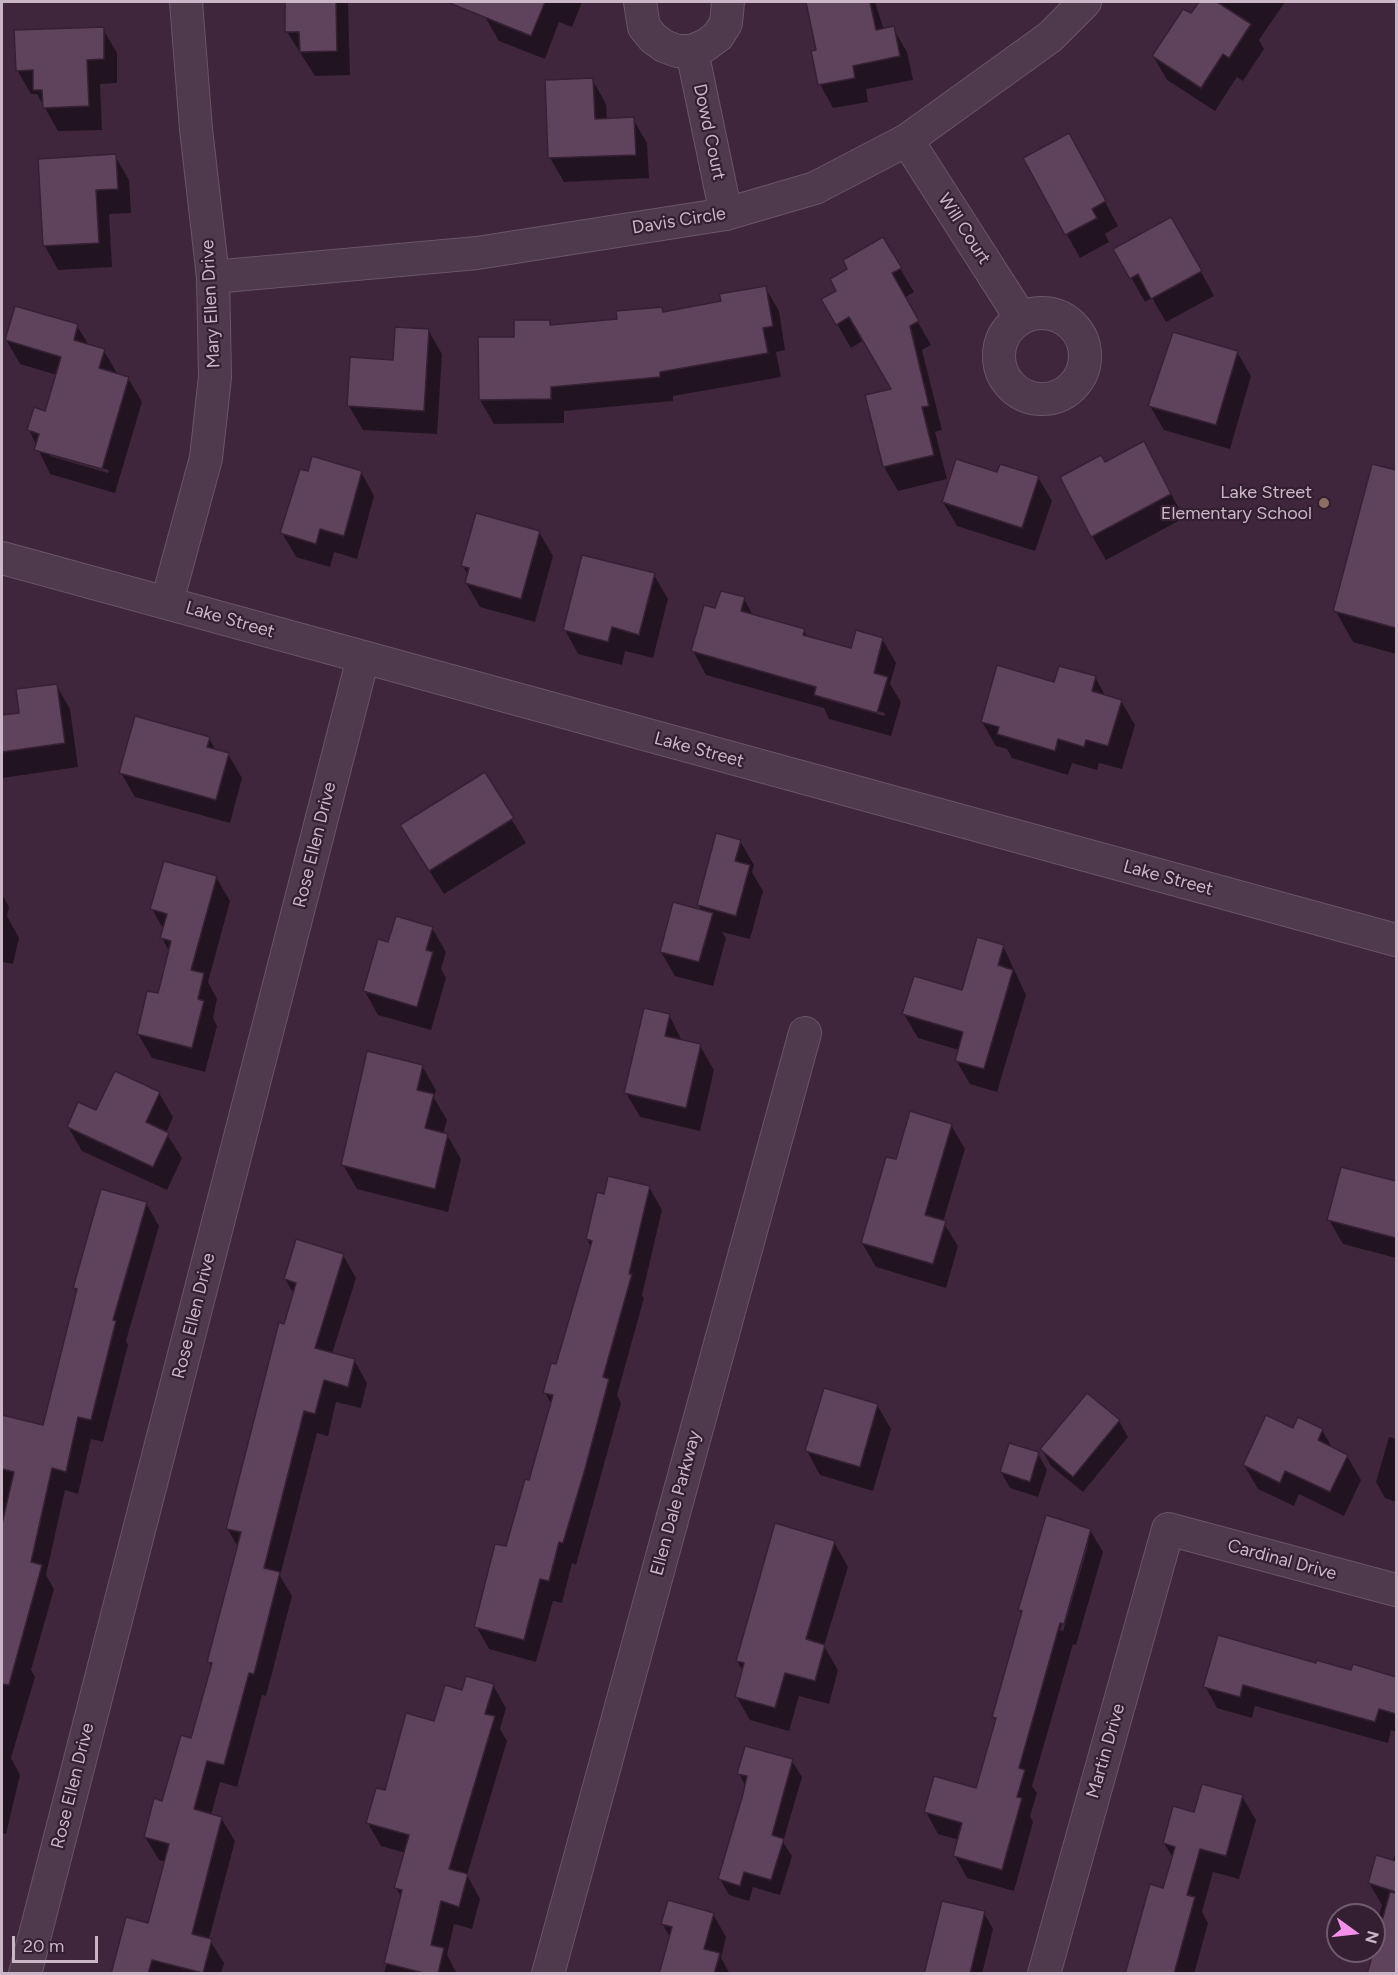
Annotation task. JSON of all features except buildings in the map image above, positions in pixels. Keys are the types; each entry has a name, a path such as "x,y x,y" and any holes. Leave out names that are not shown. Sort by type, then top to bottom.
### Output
{"street":[{"name":"Mary Ellen Drive","path":"167,602 206,458 215,377 213,277 196,129 186,2"},
{"path":"640,2 644,27 653,38 670,49 692,51 718,36 726,23 728,2"},
{"name":"Davis Circle","path":"213,277 477,253 726,214 814,188 907,140 1050,38 1085,2"},
{"name":"Dowd Court","path":"692,51 726,214"},
{"name":"Will Court","path":"907,140 1022,318"},
{"name":"Lake Street","path":"2,558 1396,940"},
{"name":"Rose Ellen Drive","path":"25,1974 363,658"},
{"name":"Ellen Dale Parkway","path":"548,1974 805,1034"},
{"name":"Cardinal Drive","path":"1168,1529 1396,1590"},
{"name":"Martin Drive","path":"1044,1974 1168,1529"}],"place":[{"name":"Lake Street Elementary School","path":"1324,503"}]}
